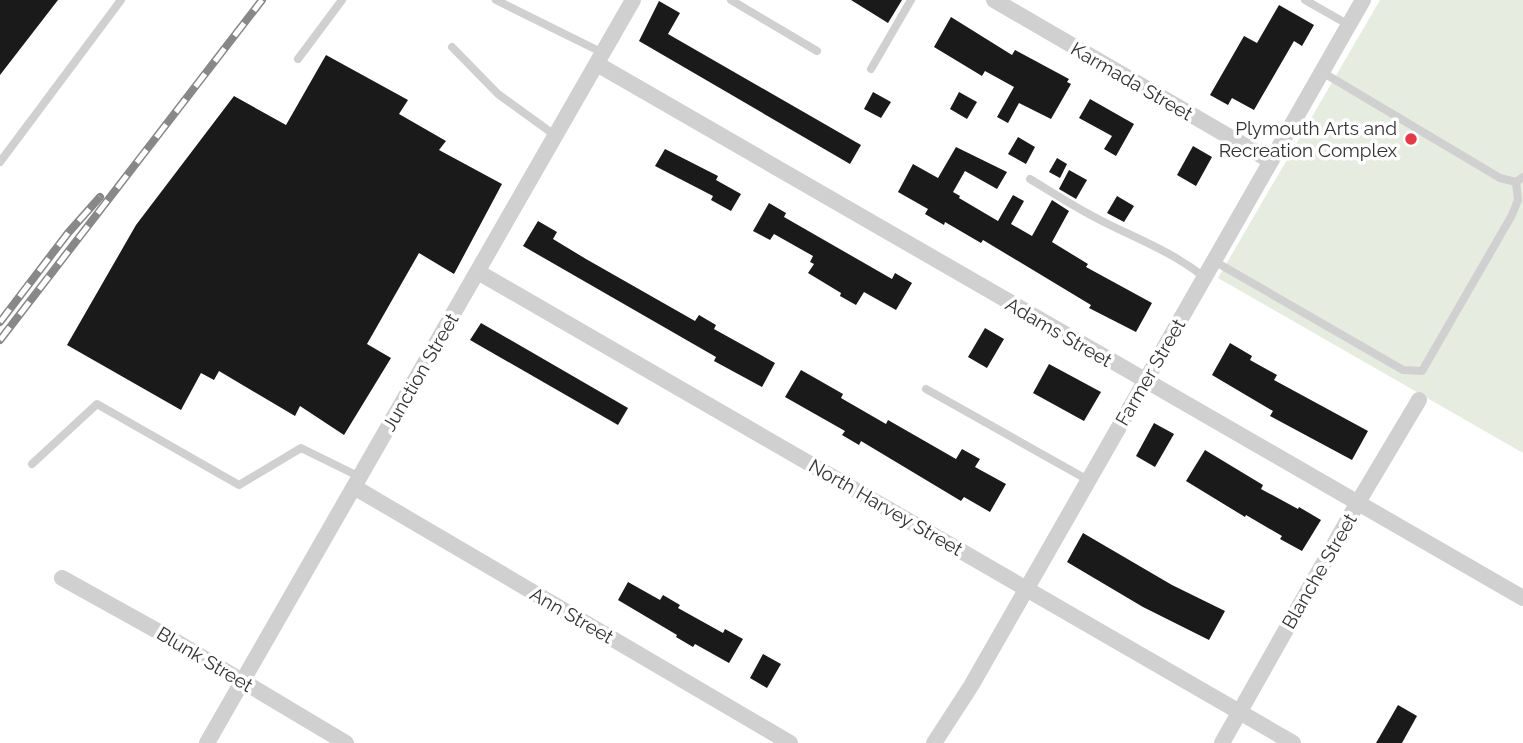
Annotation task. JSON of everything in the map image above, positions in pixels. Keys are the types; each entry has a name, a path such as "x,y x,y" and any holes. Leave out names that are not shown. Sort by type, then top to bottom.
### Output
{"street":[{"name":"Junction Street","path":"207,743 633,0"},
{"name":"Karmada Street","path":"994,0 1271,161"},
{"name":"Farmer Street","path":"934,743 971,687 1363,0"},
{"name":"Adams Street","path":"600,58 1145,381 1523,598"},
{"name":"North Harvey Street","path":"478,272 1293,743"},
{"name":"Blanche Street","path":"1222,743 1419,400"},
{"name":"Ann Street","path":"357,482 790,743"},
{"name":"Blunk Street","path":"62,578 346,743"}],"lane":[{"path":"0,162 121,0"},
{"path":"298,59 342,0"},
{"path":"495,0 600,58"},
{"path":"731,0 817,51"},
{"path":"871,69 911,0"},
{"path":"1312,2 1349,25"},
{"path":"452,47 498,94 556,136"},
{"path":"1214,261 1403,370 1422,371 1511,215 1518,200 1520,180 1500,178 1322,72"},
{"path":"1030,179 1100,220 1144,239 1187,263 1205,277"},
{"path":"926,389 1088,481"},
{"path":"32,464 97,404 239,485 301,448 357,482"}],"shaded area":[{"name":"Plymouth Arts and Recreation Complex","path":"1380,0 1523,0 1523,453 1218,278"}],"building":[{"path":"0,0 58,0 0,75"},
{"path":"851,0 902,0 888,23"},
{"path":"659,1 680,13 668,34 861,145 850,164 639,41"},
{"path":"1279,5 1314,25 1302,46 1294,41 1254,110 1232,98 1228,105 1210,95 1244,36 1257,43"},
{"path":"951,17 1012,55 1015,50 1069,79 1067,82 1071,84 1051,119 1019,103 1008,123 997,117 1014,87 985,71 982,76 934,47"},
{"path":"326,55 408,100 399,114 446,141 439,150 502,184 454,274 419,253 367,344 391,358 344,435 300,406 295,416 219,371 214,380 201,373 181,410 67,345 136,225 234,96 286,125"},
{"path":"873,92 891,102 881,118 864,109"},
{"path":"959,92 977,102 967,119 950,109"},
{"path":"1090,99 1134,124 1116,156 1104,149 1112,136 1079,118"},
{"path":"1018,137 1035,147 1026,164 1008,154"},
{"path":"1193,146 1212,157 1196,186 1177,175"},
{"path":"956,147 1007,172 997,189 965,171 953,192 998,221 1013,195 1024,201 1011,224 1032,236 1052,200 1069,211 1052,242 1088,264 1086,267 1152,303 1136,332 1089,308 1091,305 983,240 981,243 925,214 928,209 898,192 913,164 938,178"},
{"path":"665,149 718,176 716,180 741,194 731,211 711,200 713,196 655,166"},
{"path":"1057,158 1067,164 1060,178 1049,172"},
{"path":"1069,170 1087,180 1076,199 1059,189"},
{"path":"1117,196 1134,206 1124,222 1107,213"},
{"path":"769,203 786,213 784,217 892,279 895,273 912,283 896,310 864,292 856,305 808,273 814,264 810,262 813,256 774,234 770,240 753,231"},
{"path":"538,221 557,232 553,239 586,259 695,321 699,315 716,325 714,329 775,363 762,387 714,361 716,357 523,246"},
{"path":"481,323 628,408 618,425 470,340"},
{"path":"985,328 1004,339 987,368 968,357"},
{"path":"1230,343 1252,356 1250,360 1277,375 1274,380 1368,431 1352,460 1270,416 1273,411 1212,375"},
{"path":"1049,364 1101,392 1084,421 1033,393"},
{"path":"801,370 843,394 841,398 886,424 888,420 956,459 962,449 980,459 975,467 1006,484 990,512 964,497 961,501 861,441 859,445 842,435 845,431 785,397"},
{"path":"1154,423 1174,434 1155,467 1136,456"},
{"path":"1205,450 1263,485 1261,489 1321,520 1302,551 1280,539 1282,536 1186,481"},
{"path":"1083,533 1172,585 1225,611 1209,640 1143,607 1067,562"},
{"path":"628,582 660,600 663,595 680,605 678,608 723,633 725,629 743,639 729,663 695,644 693,647 618,600"},
{"path":"763,654 781,664 767,688 750,678"},
{"path":"1398,705 1417,716 1402,743 1376,743"}],"railway":[{"path":"0,340 262,0"},
{"path":"0,322 68,233 100,197"}],"place":[{"name":"Plymouth Arts and Recreation Complex","path":"1411,139"}]}
